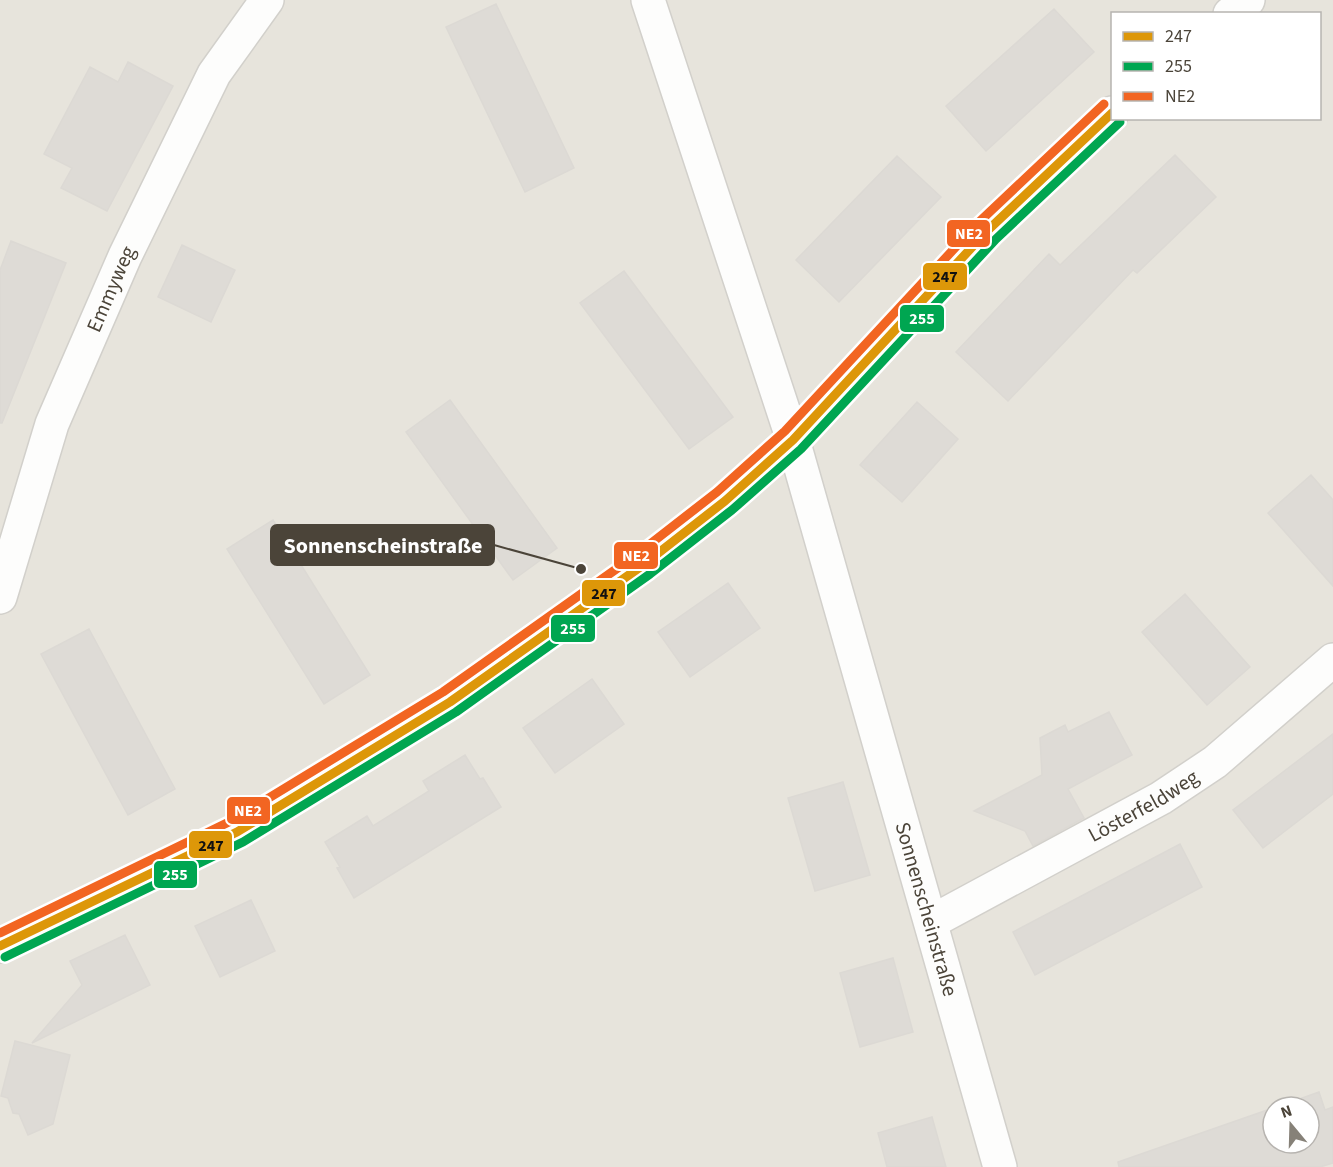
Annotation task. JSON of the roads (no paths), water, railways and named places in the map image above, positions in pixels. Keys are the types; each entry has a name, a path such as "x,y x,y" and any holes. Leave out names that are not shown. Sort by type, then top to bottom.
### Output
{"street":[{"name":"Emmyweg","path":"0,597 52,424 125,256 214,74 267,0"},
{"name":"Sonnenscheinstraße","path":"648,0 793,440 1000,1167"},
{"path":"1233,12 1248,0"},
{"path":"0,946 237,832 450,702 644,565 725,501 793,440 987,231 1111,115"},
{"name":"Lösterfeldweg","path":"931,922 1161,798 1215,762 1333,660"}],"place":[{"name":"Sonnenscheinstraße","path":"581,569"}]}
